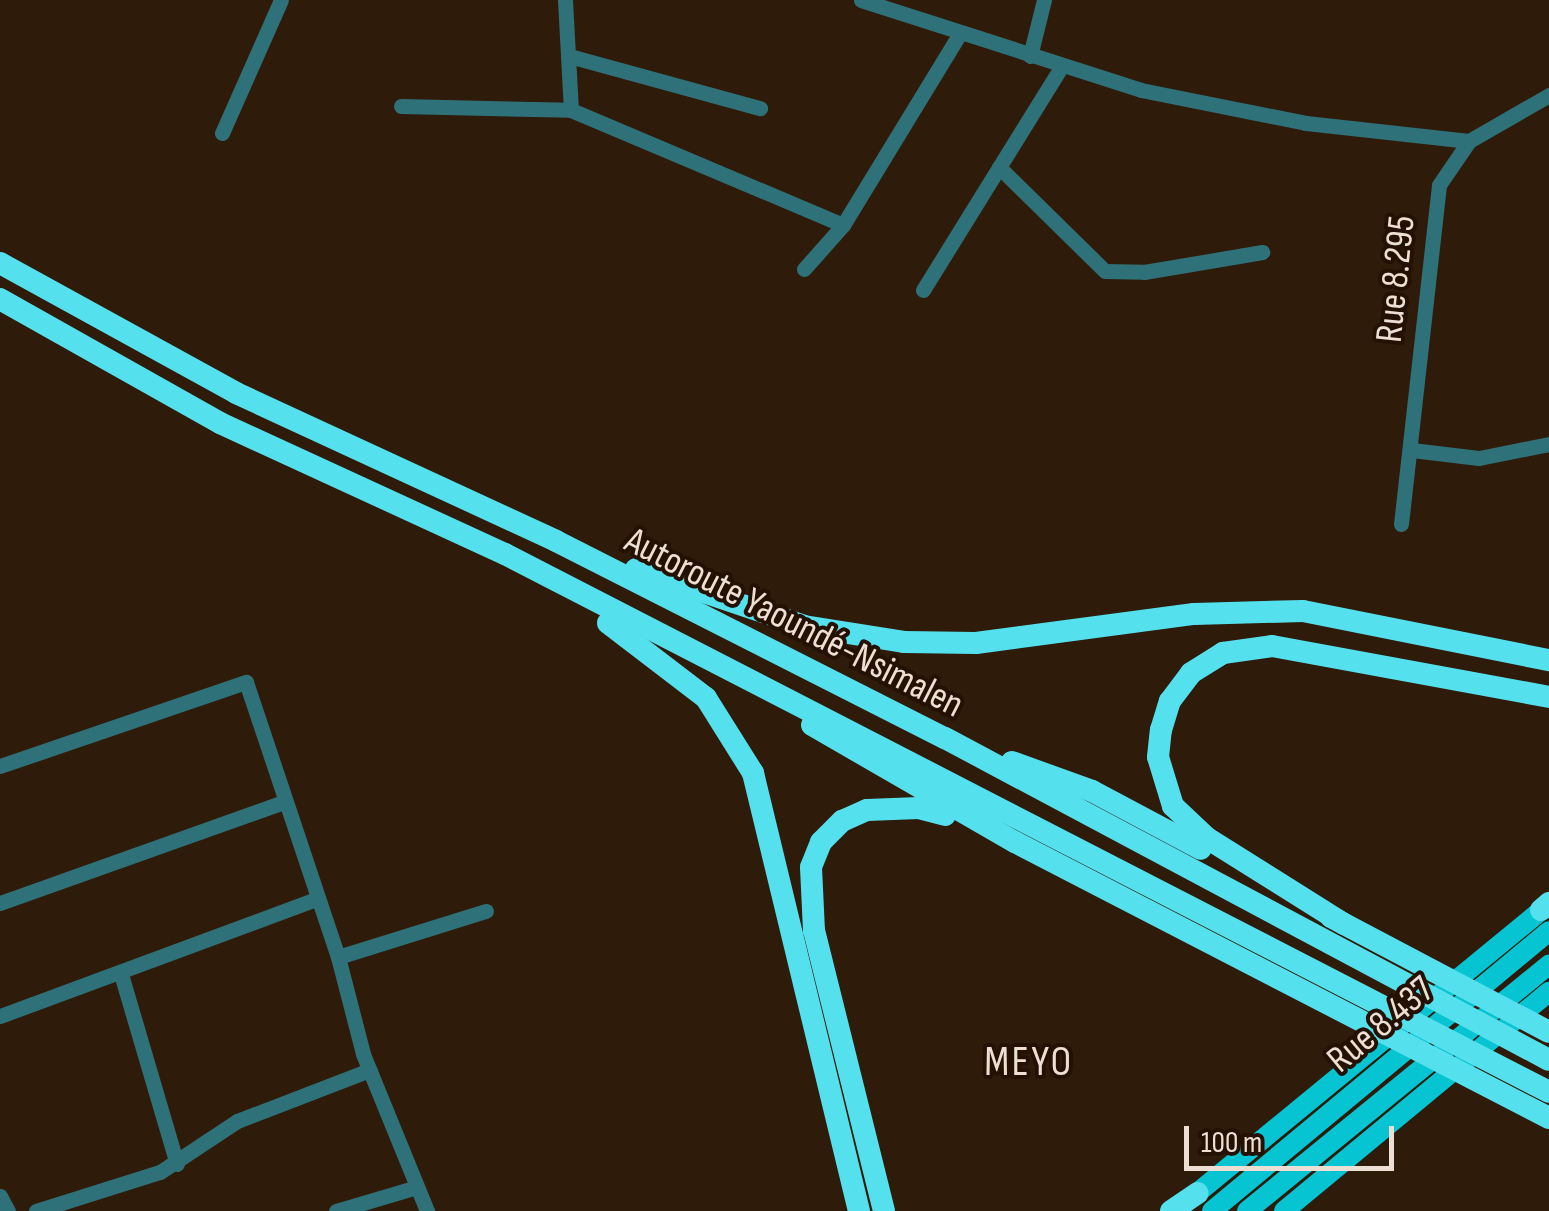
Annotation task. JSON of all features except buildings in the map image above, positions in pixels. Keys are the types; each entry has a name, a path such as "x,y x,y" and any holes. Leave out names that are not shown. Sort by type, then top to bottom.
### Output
{"highway":[{"name":"Autoroute Yaoundé-Nsimalen","path":"0,263 236,394 556,541 945,738 1549,1060"},
{"name":"Autoroute Yaoundé-Nsimalen","path":"0,299 220,423 505,554 1549,1092"},
{"path":"556,541 761,614 853,637 976,644 1194,614 1303,611 1549,660"},
{"path":"505,554 662,659 735,736 769,819 858,1211"},
{"path":"1344,924 1207,838 1172,806 1158,757 1161,730 1170,701 1191,673 1223,653 1272,646 1549,698"},
{"path":"734,673 869,763 1549,1118"},
{"path":"945,738 1092,791 1549,1032"},
{"path":"884,1211 814,931 811,866 821,842 842,821 888,806 932,811 1015,842"},
{"path":"1173,1211 1205,1202"}],"main road":[{"path":"1205,1202 1345,1070 1492,950 1547,912"},
{"name":"Rue 8.437","path":"1205,1202 1365,1084 1512,960 1547,912"},
{"name":"Rue 8.437","path":"1247,1211 1396,1104 1545,977"},
{"path":"1284,1211 1396,1104"}],"street":[{"path":"222,133 281,0"},
{"path":"565,0 573,58 571,110"},
{"path":"861,0 1141,90 1306,123 1468,142"},
{"path":"1030,56 1044,0"},
{"path":"804,269 843,225 960,33"},
{"path":"573,58 760,108"},
{"path":"923,290 1062,66"},
{"name":"Rue 8.295","path":"1401,524 1439,185 1468,142 1549,96"},
{"path":"401,106 571,110 843,225"},
{"path":"1000,167 1106,271 1144,272 1262,252"},
{"path":"1412,450 1480,458 1549,444"},
{"path":"0,766 246,682 338,957 370,1070 427,1211"},
{"path":"0,904 283,802"},
{"path":"0,1016 316,899"},
{"path":"338,957 486,911"},
{"path":"121,974 177,1164"},
{"path":"36,1211 177,1164 237,1121 370,1070"},
{"path":"336,1211 417,1186"},
{"path":"0,1196 8,1211"}],"district":[{"name":"MEYO","path":"1029,1063"}]}
